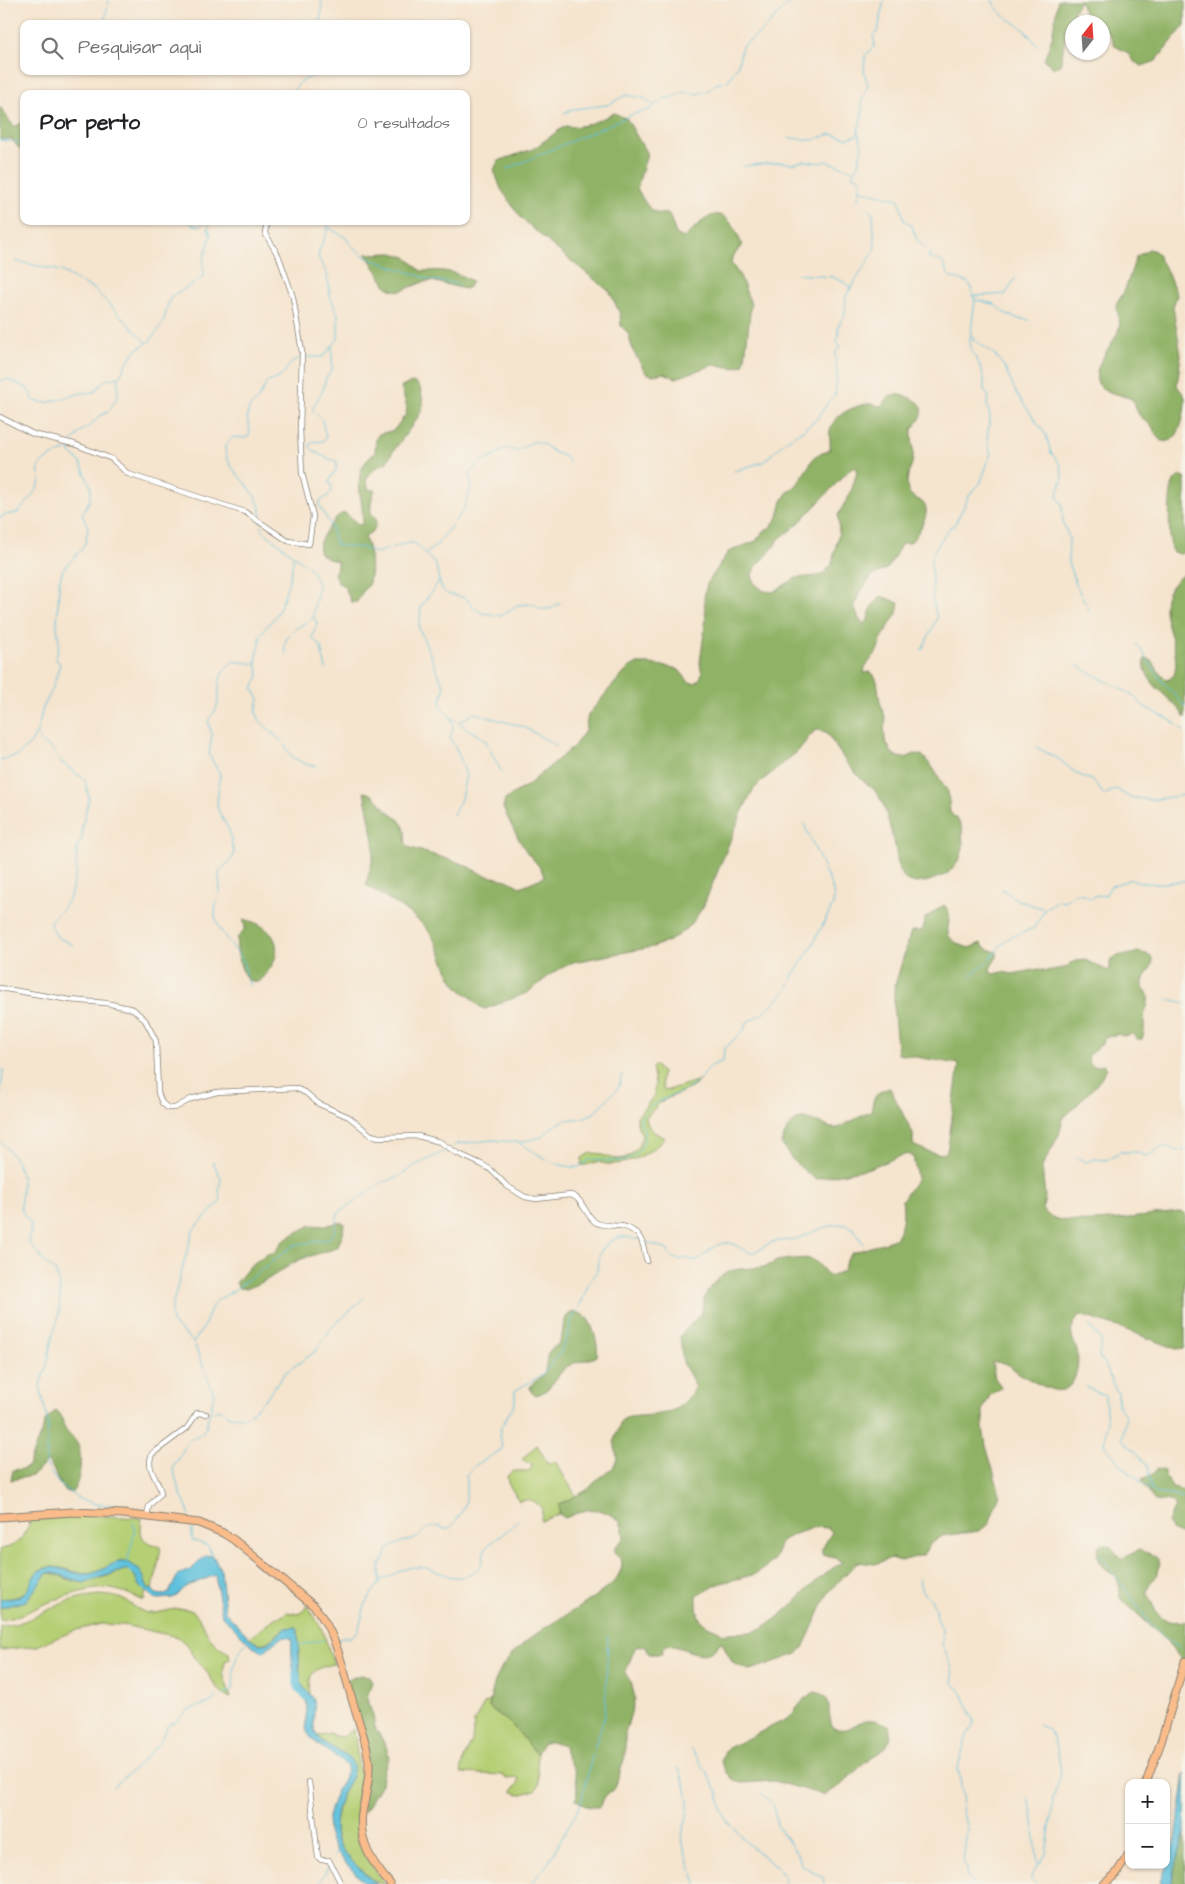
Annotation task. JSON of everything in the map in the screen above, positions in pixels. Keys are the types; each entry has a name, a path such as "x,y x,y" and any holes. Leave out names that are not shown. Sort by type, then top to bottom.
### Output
{"highway":[{"path":"0,1517 87,1512 147,1516 199,1523 223,1533 301,1595 324,1619 335,1644 367,1748 369,1775 368,1790 362,1813 362,1838 372,1861 390,1884"},
{"path":"1147,1779 1165,1730 1185,1661"},
{"path":"1104,1884 1116,1874 1125,1860"}],"street":[{"path":"0,417 33,434 74,444 112,458 128,474 244,512 288,541 309,544 313,516 302,473 300,429 302,352 292,297 279,257 266,233 267,225"},
{"path":"0,988 70,1000 106,1003 133,1010 145,1020 156,1041 158,1093 162,1104 168,1108 175,1108 191,1099 217,1092 291,1088 299,1090 306,1093 319,1104 349,1117 371,1135 379,1137 418,1136 440,1142 457,1153 490,1169 507,1186 526,1197 536,1199 575,1196 587,1214 597,1222 603,1225 620,1225 638,1235 642,1240 647,1261"},
{"path":"147,1516 149,1506 161,1493 150,1468 152,1454 187,1428 197,1413 206,1414"},
{"path":"309,1782 318,1856 321,1860 330,1861 341,1884"}],"green space":[{"path":"1058,0 1080,0 1073,15 1065,15 1065,38 1062,58 1060,65 1054,68 1044,60 1052,38"},
{"path":"1080,0 1185,0 1185,25 1156,61 1142,66 1133,61 1128,53 1115,46 1110,35 1110,15 1086,15"},
{"path":"0,107 14,127 20,124 20,148 12,139 0,139"},
{"path":"614,113 627,119 647,154 637,188 650,209 659,214 669,214 676,234 684,238 702,222 717,215 723,216 736,231 742,245 732,258 731,263 740,276 751,304 743,365 733,368 713,365 676,378 664,373 653,375 646,373 633,351 628,333 621,326 620,314 610,292 521,218 501,189 494,170 498,161 533,149 565,126 584,125"},
{"path":"1149,249 1155,251 1159,256 1177,295 1173,307 1181,355 1177,385 1185,398 1185,404 1183,419 1178,433 1168,441 1159,439 1152,426 1139,415 1133,400 1105,390 1097,381 1099,366 1119,328 1116,305 1125,290 1136,257"},
{"path":"392,253 406,257 421,271 447,272 472,281 469,287 465,289 432,281 423,282 401,291 393,290 387,287 366,254"},
{"path":"413,382 421,390 423,405 421,410 413,425 387,462 375,469 366,480 369,490 375,490 372,499 371,515 376,519 376,524 373,531 366,535 365,539 371,562 370,575 368,586 364,589 357,602 351,602 345,587 338,582 334,574 337,561 328,559 319,552 319,543 334,520 342,514 345,513 359,525 362,524 359,483 362,467 375,453 376,438 379,434 394,430 406,414 407,407 401,387"},
{"path":"896,394 912,398 921,405 922,415 912,429 913,456 907,485 910,494 925,506 925,517 917,534 910,543 902,543 888,568 872,576 861,591 854,606 859,619 864,624 867,622 872,606 881,596 899,603 897,613 882,637 877,652 865,667 864,673 870,672 877,681 880,702 886,720 884,727 885,740 892,753 898,757 905,758 915,754 923,756 948,792 950,812 959,822 962,829 963,848 959,861 947,874 929,881 916,883 906,880 899,871 895,845 883,803 873,788 864,782 846,762 826,732 814,731 798,751 753,790 703,907 690,926 671,940 653,947 573,962 554,972 527,993 485,1009 480,1007 456,984 427,929 402,908 366,885 373,857 374,841 364,792 374,796 400,822 404,828 408,847 463,864 484,875 507,880 520,887 544,877 511,825 503,808 505,800 527,786 574,746 585,731 588,715 630,667 636,664 651,664 674,668 679,670 689,682 695,683 699,680 702,674 700,663 706,618 704,598 707,584 728,552 756,541 763,532 771,527 778,517 782,501 787,493 797,485 815,456 830,450 830,430 840,415 857,406 869,404 881,406 890,396","holes":["852,467 857,472 851,492 838,515 839,532 832,564 823,574 796,578 773,592 764,591 754,583 752,574 755,568 779,539 798,524"]},
{"path":"1182,476 1185,478 1185,552 1180,554 1173,552 1171,549 1169,516 1171,490 1176,479"},
{"path":"1185,573 1185,718 1149,677 1145,669 1144,660 1147,658 1150,660 1161,675 1168,680 1174,675 1176,662 1165,610 1166,597 1172,585"},
{"path":"944,905 948,911 948,933 951,938 969,948 981,943 985,948 997,952 997,957 990,968 991,973 994,974 1003,972 1012,974 1039,969 1046,971 1068,967 1070,963 1083,959 1108,971 1110,961 1113,958 1137,952 1147,954 1153,959 1143,981 1148,999 1142,1039 1137,1039 1132,1034 1123,1036 1118,1034 1105,1038 1101,1045 1088,1056 1091,1065 1104,1065 1107,1068 1097,1084 1063,1119 1059,1135 1042,1167 1045,1196 1043,1209 1048,1215 1058,1219 1073,1221 1111,1220 1179,1212 1185,1213 1185,1348 1177,1349 1080,1315 1073,1325 1072,1331 1078,1357 1077,1371 1067,1388 1061,1390 1050,1389 1026,1377 1010,1365 992,1362 995,1378 1001,1388 990,1395 983,1409 983,1428 986,1446 1000,1494 989,1524 979,1531 942,1536 931,1542 923,1555 901,1561 891,1558 875,1564 857,1562 828,1593 803,1648 797,1654 749,1670 733,1663 721,1641 715,1648 703,1654 667,1645 663,1649 662,1654 649,1654 646,1647 643,1646 635,1648 625,1673 631,1682 635,1698 625,1734 625,1756 615,1788 606,1795 599,1807 589,1807 576,1799 575,1775 564,1745 548,1742 539,1749 537,1754 510,1723 489,1707 498,1674 519,1647 531,1637 596,1596 613,1583 620,1571 622,1565 620,1558 614,1553 615,1547 624,1538 620,1522 610,1514 596,1510 582,1511 565,1518 559,1514 559,1505 587,1490 613,1468 617,1458 614,1440 622,1420 628,1417 667,1412 683,1404 689,1396 695,1386 683,1363 680,1337 700,1314 704,1298 723,1275 736,1269 765,1267 777,1261 805,1258 814,1261 830,1277 844,1270 846,1260 852,1253 895,1239 902,1220 902,1200 917,1179 913,1156 906,1154 866,1169 815,1179 793,1161 781,1143 788,1128 796,1120 807,1119 830,1128 838,1128 871,1111 877,1094 890,1088 913,1134 913,1145 934,1153 946,1153 959,1064 898,1054 894,1015 894,989 911,931 922,931 925,918","holes":["815,1527 828,1528 832,1532 822,1549 822,1555 842,1562 822,1576 773,1621 753,1631 724,1635 706,1625 700,1619 697,1595 721,1583 756,1574 774,1561 781,1542 792,1535"]},
{"path":"243,919 256,923 266,929 273,936 276,944 273,962 258,982 247,980 239,960 237,938 244,929"},
{"path":"655,1065 662,1073 661,1082 664,1091 700,1080 693,1087 662,1101 646,1117 650,1127 665,1138 647,1153 632,1160 616,1164 596,1162 581,1165 582,1158 590,1154 596,1153 621,1159 630,1155 637,1148 642,1135 637,1124 637,1117 654,1096 655,1083 652,1068"},
{"path":"340,1222 344,1223 343,1234 337,1248 299,1260 261,1283 246,1288 239,1288 236,1283 250,1266 265,1255 275,1252 282,1242 294,1234 311,1225 325,1226"},
{"path":"574,1312 585,1316 589,1320 596,1341 597,1356 568,1366 549,1388 536,1395 532,1393 530,1387 544,1373 548,1353 560,1341 566,1317"},
{"path":"55,1411 61,1415 65,1429 77,1442 80,1450 77,1484 71,1493 62,1488 48,1461 32,1476 11,1480 13,1470 23,1469 28,1466 46,1420"},
{"path":"537,1445 548,1464 555,1461 576,1496 560,1505 559,1514 541,1521 542,1509 532,1500 519,1501 508,1483 507,1476 514,1471 529,1471 533,1465 523,1461 523,1458"},
{"path":"1157,1469 1164,1471 1164,1476 1168,1479 1172,1488 1185,1491 1185,1536 1171,1530 1168,1522 1175,1506 1173,1503 1170,1501 1159,1502 1154,1500 1143,1483 1142,1479 1153,1474"},
{"path":"87,1515 142,1518 141,1531 143,1538 161,1547 152,1589 147,1588 122,1561 119,1561 90,1574 57,1567 46,1568 36,1572 32,1582 23,1594 0,1599 0,1549 11,1546 20,1540 29,1526 30,1520"},
{"path":"1102,1544 1110,1546 1121,1559 1139,1550 1158,1559 1159,1569 1149,1585 1148,1595 1158,1614 1164,1620 1173,1622 1185,1621 1184,1663 1164,1638 1120,1598 1120,1588 1116,1576 1103,1567 1098,1560 1097,1551"},
{"path":"126,1568 130,1570 146,1590 144,1601 111,1589 94,1589 66,1596 15,1617 0,1620 0,1608 26,1601 47,1573 56,1574 77,1582 85,1582"},
{"path":"100,1595 122,1599 146,1613 187,1609 195,1613 211,1639 229,1653 230,1659 225,1661 223,1673 231,1698 217,1688 205,1669 194,1658 188,1646 178,1637 123,1625 101,1624 76,1630 37,1646 0,1650 0,1626 25,1621 58,1605 82,1597"},
{"path":"307,1605 321,1627 334,1664 321,1667 313,1673 309,1687 310,1694 302,1687 300,1679 298,1631 282,1630 271,1640 263,1643 254,1642 249,1638 275,1618 287,1612 299,1614"},
{"path":"362,1675 369,1676 372,1682 367,1697 368,1703 375,1727 386,1746 389,1758 383,1770 381,1784 363,1812 365,1771 360,1730 345,1680"},
{"path":"815,1692 826,1697 828,1701 833,1728 850,1728 867,1720 875,1720 889,1725 891,1737 886,1747 860,1767 840,1786 824,1795 774,1781 741,1783 735,1781 727,1773 721,1762 726,1749 789,1718 805,1698"},
{"path":"490,1701 489,1707 510,1723 537,1754 539,1786 535,1790 519,1795 512,1791 518,1784 519,1778 506,1779 503,1775 461,1773 464,1758 472,1741 474,1722 484,1704"},
{"path":"354,1729 360,1777 356,1808 357,1838 364,1856 386,1884 370,1879 357,1867 341,1849 336,1834 335,1826 338,1808 344,1790 352,1776 347,1757 325,1744 317,1736 330,1733 334,1736 343,1737"},
{"path":"1185,1832 1185,1884 1171,1884"}],"water":[{"path":"206,1555 214,1557 221,1571 225,1612 253,1641 259,1644 266,1644 286,1628 296,1627 298,1631 300,1679 303,1687 314,1701 315,1731 318,1737 327,1745 349,1757 353,1766 352,1776 338,1807 335,1823 336,1837 345,1853 377,1884 365,1883 350,1868 339,1855 328,1832 331,1807 347,1767 313,1740 307,1732 307,1705 294,1673 292,1639 284,1637 263,1652 253,1647 222,1616 215,1575 185,1587 178,1595 172,1598 159,1599 154,1598 139,1586 135,1576 128,1569 83,1583 54,1573 47,1573 26,1601 0,1608 0,1599 19,1597 26,1591 39,1571 54,1567 88,1574 99,1571 114,1563 125,1562 140,1571 148,1588 152,1589 156,1594 165,1595 169,1593 178,1575 192,1569"},
{"path":"1185,1773 1185,1832 1171,1884 1160,1884 1165,1869 1170,1869 1170,1856 1176,1840"}],"waterway":[{"path":"105,20 109,0"},
{"path":"320,20 322,0"},
{"path":"507,169 636,113 650,110 654,104 660,103 665,98 671,98 684,92 697,94 709,90 715,84 728,81 738,65 742,46 760,33 792,0"},
{"path":"734,471 763,462 787,440 818,418 835,395 837,376 835,353 840,347 837,341 839,335 838,327 845,314 846,296 875,250 873,214 858,199 861,179 852,176 858,164 862,145 858,132 862,114 862,101 868,85 864,72 865,56 875,45 873,36 878,31 884,0"},
{"path":"992,0 1000,13 1021,27 1037,45"},
{"path":"294,90 300,82 313,75"},
{"path":"564,113 574,109 607,105 626,95 644,98 652,104"},
{"path":"789,138 813,140 831,134 847,138 858,135"},
{"path":"0,140 20,142"},
{"path":"744,166 783,162 791,164 804,161 821,163 825,161 853,170"},
{"path":"860,190 898,199 904,220 912,226 917,240 930,253 928,258 942,262 951,278 969,283 975,300 970,339 971,350 979,364 984,379 984,390 989,397 987,405 990,416 987,440 991,454 980,484 970,494 954,526 951,526 935,549 931,561 933,601 937,618 922,650"},
{"path":"192,225 201,225"},
{"path":"72,442 81,431 90,426 99,416 108,412 118,396 118,380 127,362 136,350 150,341 159,329 172,296 204,276 203,262 211,235 208,229 209,225"},
{"path":"305,357 323,357 338,339 338,315 330,296 327,274 318,257 328,225"},
{"path":"329,228 345,237 351,245 367,258 432,280 459,284"},
{"path":"15,261 61,271 95,290 146,342"},
{"path":"796,274 833,277 851,288"},
{"path":"974,296 1006,294 1015,278"},
{"path":"976,300 994,304 1003,312 1015,318 1029,320"},
{"path":"972,336 974,340 993,353 1004,366 1016,393 1046,435 1051,453 1060,464 1063,478 1057,496 1062,504 1063,522 1069,538 1068,563 1078,589 1090,611"},
{"path":"332,347 332,370 326,378 323,390 313,407 314,412 322,420 326,437 323,441 312,442 309,446 322,456 337,461 336,470 329,482 332,488 331,491 328,496 320,501 319,505 330,524 336,545 363,548 376,553 407,543 415,543 436,565 443,590 447,594 466,598 473,607 482,613 501,616 517,605 534,604 541,609 550,609 560,603"},
{"path":"261,522 261,510 257,499 230,465 225,445 233,437 245,438 249,436 250,429 247,418 249,408 259,398 267,382 280,377 290,364 300,358"},
{"path":"0,381 7,379 27,388 34,401 46,403 82,393 94,392 105,380 119,377"},
{"path":"425,554 436,546 464,509 471,487 470,473 480,462 491,458 506,448 517,451 535,441 564,456 569,462"},
{"path":"0,760 18,755 31,743 37,732 43,708 52,690 60,664 56,659 59,643 57,626 59,583 63,569 82,549 86,541 88,527 82,514 90,500 91,487 80,462 70,453 70,444"},
{"path":"0,518 4,515 17,513 37,489 40,481 40,465 53,456 68,450"},
{"path":"261,526 264,532 310,568 317,581 318,592 313,615 317,624 312,637 321,647 326,669"},
{"path":"293,556 291,574 279,610 260,636 256,663 259,675 253,689 259,699 256,712 260,721 284,744 292,757 305,764 316,766"},
{"path":"439,581 421,607 419,628 444,687 440,705 451,718 485,740 502,773"},
{"path":"286,654 285,641 288,636 313,618"},
{"path":"1137,644 1161,680 1185,706"},
{"path":"250,986 242,959 220,930 215,916 216,903 220,892 219,872 233,857 234,853 229,830 217,805 220,774 209,755 212,734 208,722 216,709 220,678 227,667 234,661 255,664"},
{"path":"1077,666 1133,695 1143,706 1172,721 1185,732"},
{"path":"460,722 474,713 524,727 557,746"},
{"path":"451,718 453,726 450,739 466,774 461,799 453,815"},
{"path":"38,733 40,742 51,748 61,762 85,780 89,798 82,827 82,838 77,848 76,872 70,897 62,909 49,922 57,937 73,945"},
{"path":"1036,747 1060,760 1077,774 1094,781 1104,795 1116,789 1129,797 1149,800 1185,795"},
{"path":"453,1147 456,1144 493,1140 518,1142 544,1158 557,1164 571,1167 579,1167 590,1159 620,1161 636,1154 643,1145 644,1131 640,1121 643,1114 663,1099 694,1085 711,1067 723,1061 724,1049 744,1030 747,1022 762,1014 787,990 793,975 811,948 833,905 832,887 804,824"},
{"path":"971,975 990,960 999,947 1009,938 1034,928 1045,909 1057,900 1064,901 1080,894 1090,898 1098,895 1105,896 1111,886 1132,879 1145,883 1185,881"},
{"path":"1002,889 1017,900 1044,909"},
{"path":"1167,999 1185,1003"},
{"path":"0,1100 3,1070"},
{"path":"521,1142 542,1137 549,1129 565,1120 583,1118 594,1113 619,1087 622,1075"},
{"path":"0,1141 17,1162 21,1175 21,1208 31,1225 29,1243 47,1265 56,1272 60,1290 59,1315 51,1342 47,1366 40,1385 48,1423 46,1463 59,1484 79,1499 96,1504 129,1506"},
{"path":"1076,1157 1086,1162 1095,1159 1106,1160 1120,1152 1136,1152 1146,1156 1164,1147 1179,1151 1185,1150"},
{"path":"194,1341 204,1327 211,1308 216,1301 233,1291 294,1245 329,1239 334,1232 338,1213 383,1182 396,1178 416,1165 448,1150"},
{"path":"190,1515 179,1490 173,1468 188,1441 202,1433 206,1427 214,1394 194,1343 172,1323 171,1310 193,1230 221,1201 219,1191 221,1178 213,1162"},
{"path":"645,1242 666,1249 673,1258 679,1260 686,1258 696,1261 714,1247 724,1243 729,1243 753,1253 772,1242 796,1239 838,1224 854,1229 863,1244"},
{"path":"338,1640 342,1637 350,1637 358,1631 366,1602 380,1582 380,1565 385,1558 387,1550 401,1542 413,1540 427,1529 437,1526 446,1529 452,1526 462,1512 466,1501 466,1475 476,1465 501,1450 502,1446 499,1436 501,1427 515,1403 515,1391 543,1374 560,1353 572,1320 589,1283 597,1271 598,1259 602,1249 619,1237 638,1240"},
{"path":"211,1412 219,1409 230,1416 238,1417 244,1417 251,1413 266,1398 286,1372 316,1351 331,1328 364,1298"},
{"path":"1089,1325 1101,1340 1099,1357 1106,1366 1111,1381 1118,1393 1118,1406 1126,1416 1122,1439 1148,1466 1151,1490"},
{"path":"1086,1387 1105,1396 1107,1423 1104,1444 1127,1472 1136,1476 1140,1482 1155,1493 1185,1497"},
{"path":"381,1580 412,1567 425,1568 457,1577 472,1573 481,1565 486,1547 518,1520"},
{"path":"127,1563 135,1530 133,1522"},
{"path":"192,1529 192,1540 208,1546 212,1556"},
{"path":"1100,1554 1148,1621 1164,1638 1181,1649"},
{"path":"919,1578 921,1589 931,1599 936,1609 937,1618 942,1629 942,1644 952,1668 953,1683 962,1693 974,1720 973,1726 967,1735 958,1768 963,1796 962,1809 967,1829 963,1862 967,1868 967,1877 972,1884"},
{"path":"531,1884 547,1865 580,1806 594,1749 605,1715 608,1636"},
{"path":"297,1645 323,1640"},
{"path":"224,1694 233,1689 236,1659 247,1642"},
{"path":"296,1674 298,1688 306,1696"},
{"path":"113,1787 159,1743 168,1725 177,1721 187,1710 209,1703 217,1696"},
{"path":"1036,1884 1031,1879 1032,1874 1046,1854 1053,1798 1061,1774 1058,1753 1053,1737 1047,1729 1038,1725"},
{"path":"690,1749 698,1758 718,1792 726,1819 746,1842 780,1870 783,1874 784,1884"},
{"path":"678,1768 688,1798 688,1811 682,1839 696,1884"},
{"path":"761,1793 774,1806 777,1826 797,1853 800,1864 823,1877 824,1883"},
{"path":"1028,1798 1038,1864"},
{"path":"333,1859 337,1851"},
{"path":"319,1884 328,1867"}]}
